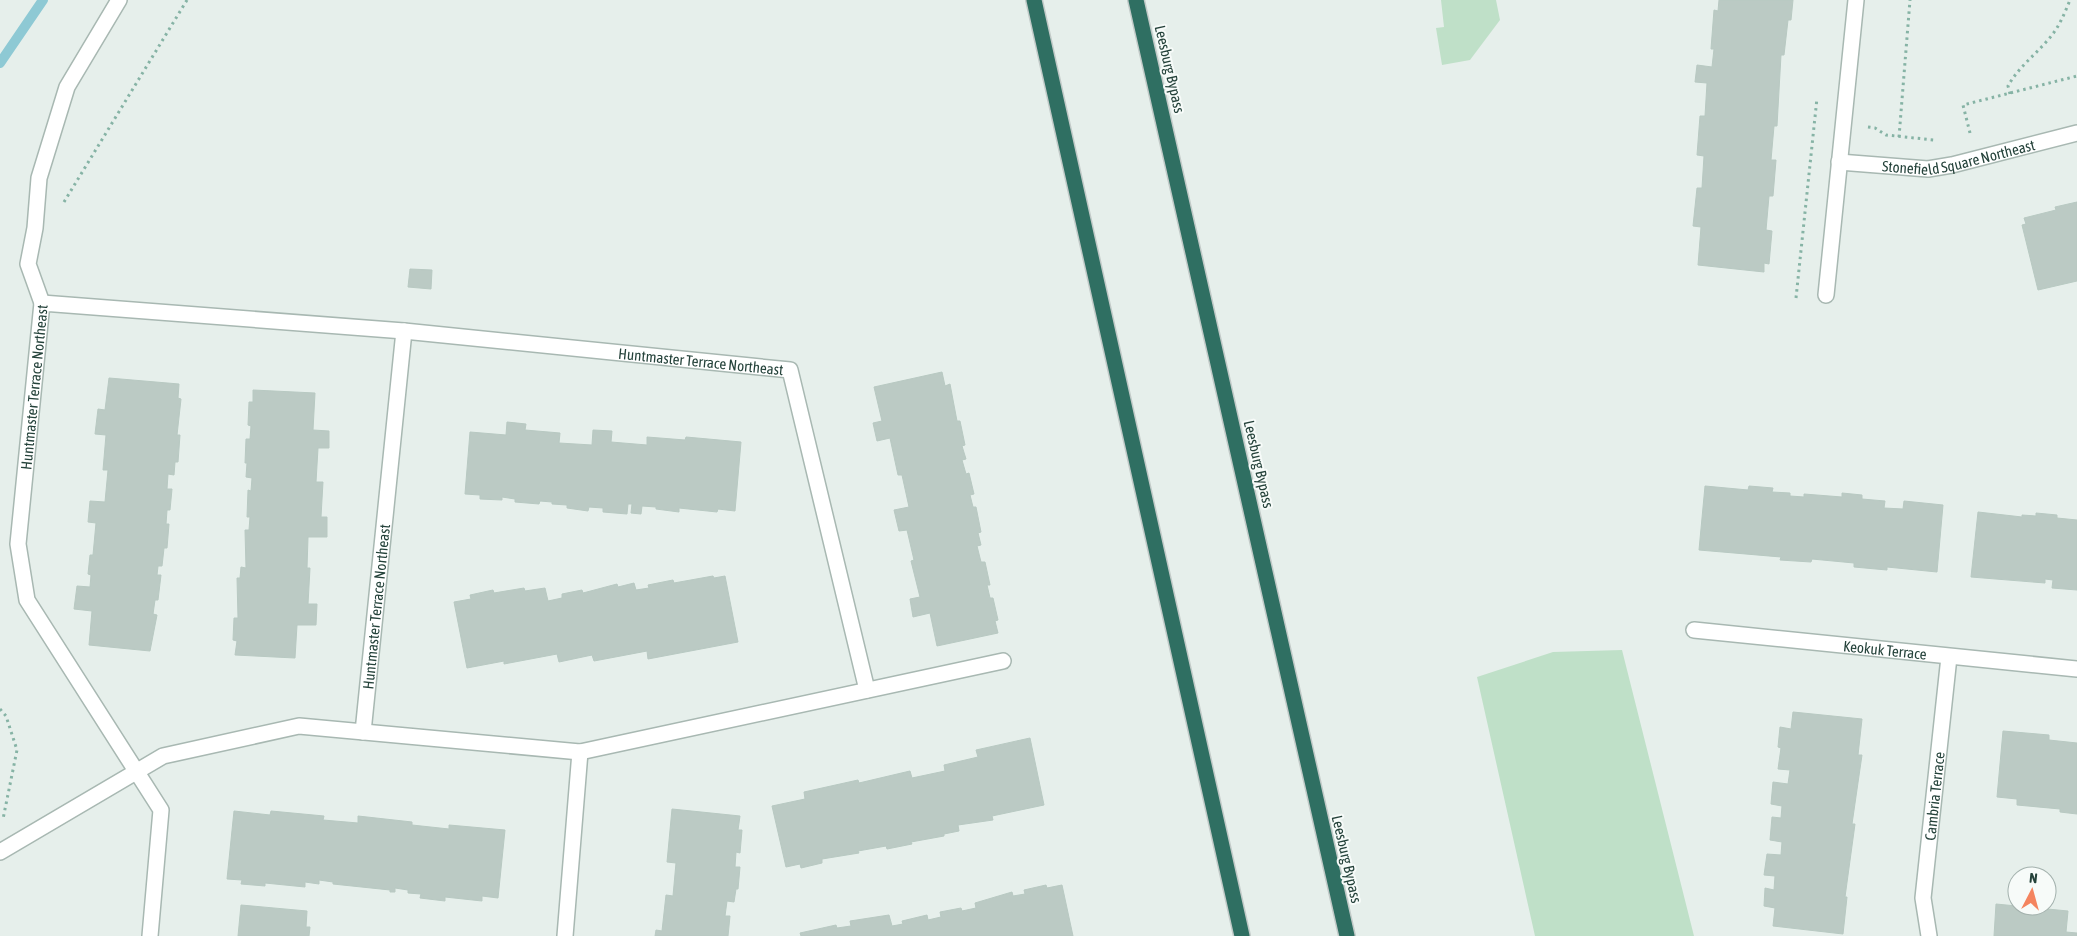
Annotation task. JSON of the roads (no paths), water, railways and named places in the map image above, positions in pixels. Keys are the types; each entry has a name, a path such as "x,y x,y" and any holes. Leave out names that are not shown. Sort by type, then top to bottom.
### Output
{"highway":[{"path":"1034,0 1242,936"},
{"name":"Leesburg Bypass","path":"1136,0 1347,936"}],"street":[{"path":"42,303 28,264 35,228 39,178 67,88 119,0"},
{"path":"1826,295 1856,0"},
{"name":"Stonefield Square Northeast","path":"1839,162 1928,168 1952,165 2077,133"},
{"name":"Huntmaster Terrace Northeast","path":"150,936 161,810 27,600 18,544 42,303 404,331 790,370 867,690"},
{"name":"Huntmaster Terrace Northeast","path":"363,732 404,331"},
{"name":"Keokuk Terrace","path":"1694,630 2077,669"},
{"name":"Cambria Terrace","path":"1929,936 1923,898 1949,657"},
{"path":"0,852 163,756 299,726 580,752 1003,661"},
{"path":"565,936 580,752"}],"waterway":[{"path":"0,63 43,0"}]}
